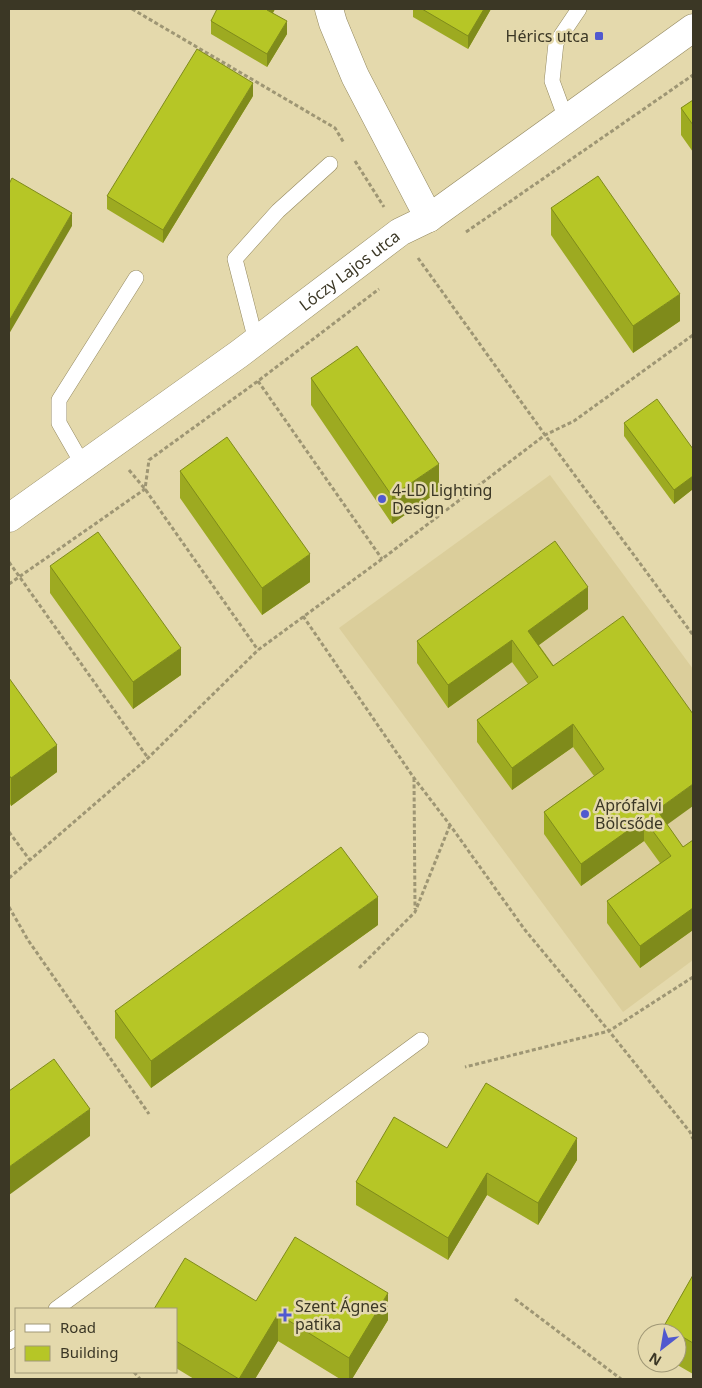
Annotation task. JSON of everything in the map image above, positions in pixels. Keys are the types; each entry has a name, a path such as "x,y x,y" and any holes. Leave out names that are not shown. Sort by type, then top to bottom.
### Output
{"street":[{"path":"329,9 355,76 428,218"},
{"name":"Lóczy Lajos utca","path":"9,518 247,347 400,232 428,218 693,28"}],"lane":[{"path":"566,119 552,82 556,43 579,9"},
{"path":"247,347 235,259 278,211 330,164"},
{"path":"83,465 59,423 59,400 136,278"},
{"path":"57,1308 421,1040"}],"path":[{"path":"132,9 335,128 345,144"},
{"path":"464,234 693,74"},
{"path":"355,160 419,259 545,435 693,635"},
{"path":"411,265 426,256"},
{"path":"9,584 145,489 149,460 381,288"},
{"path":"9,878 148,758 258,650 545,435 574,421 693,335"},
{"path":"247,347 258,381 382,558"},
{"path":"109,446 145,489 258,650"},
{"path":"9,562 148,758"},
{"path":"303,616 414,778 450,825 524,930 691,1132 693,1139"},
{"path":"414,778 415,912"},
{"path":"358,968 415,912 450,825"},
{"path":"9,832 29,859"},
{"path":"9,906 28,940 149,1114"},
{"path":"465,1067 609,1031 693,977"},
{"path":"515,1299 621,1379"}],"shaded area":[{"name":"Aprófalvi Bölcsőde","path":"550,475 693,669 693,960 623,1012 339,628"}],"building":[{"path":"217,9 268,9 287,21 267,54 211,21"},
{"path":"422,9 484,9 468,36"},
{"path":"197,49 253,83 163,230 107,196"},
{"path":"693,100 693,125 681,108"},
{"path":"598,176 680,294 633,326 551,208"},
{"path":"12,178 72,213 9,321 9,184"},
{"path":"357,346 439,464 392,496 311,378"},
{"path":"657,399 693,449 693,476 674,490 624,423"},
{"path":"227,437 310,554 262,588 180,471"},
{"path":"98,532 181,648 133,682 50,566"},
{"path":"555,541 588,587 528,631 553,666 623,616 693,714 693,784 657,810 683,847 693,840 693,908 640,946 607,901 671,856 644,819 581,864 544,812 604,769 573,724 512,768 477,720 538,677 512,640 448,685 417,641"},
{"path":"9,678 57,745 11,778 9,775"},
{"path":"341,847 378,897 151,1061 115,1011"},
{"path":"54,1059 90,1109 9,1167 9,1091"},
{"path":"486,1083 577,1138 538,1203 487,1173 448,1238 356,1182 394,1117 447,1148"},
{"path":"295,1237 388,1293 349,1358 278,1314 239,1379 178,1342 178,1308 155,1308 185,1258 256,1301"},
{"path":"693,1275 693,1343 687,1339 687,1323 666,1323"}],"place":[{"name":"Hérics utca","path":"599,36"},
{"name":"4-LD Lighting Design","path":"382,499"},
{"name":"Aprófalvi Bölcsőde","path":"585,814"},
{"name":"Szent Ágnes patika","path":"285,1315"}]}
